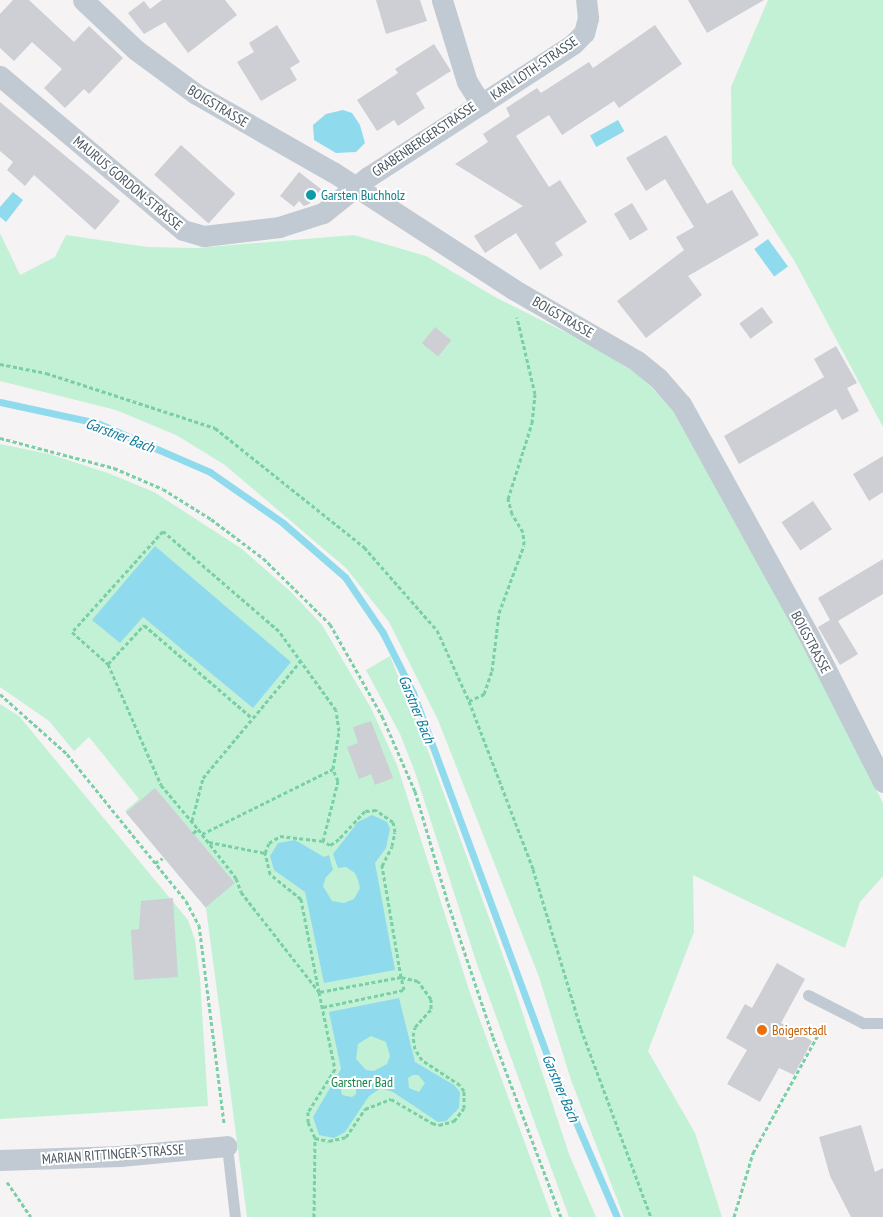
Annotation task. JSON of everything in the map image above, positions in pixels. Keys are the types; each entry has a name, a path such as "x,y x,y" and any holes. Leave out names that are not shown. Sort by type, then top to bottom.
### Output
{"street":[{"name":"BOIGSTRASSE","path":"83,0 136,50 196,94 317,163 513,289 638,361 681,404 808,634 883,782"},
{"name":"GRABENBERGERSTRASSE","path":"355,189 368,177 480,104 468,82 442,0"},
{"name":"KARL LOTH-STRASSE","path":"480,104 573,44 584,33 588,18 586,0"},
{"name":"MAURUS GORDON-STRASSE","path":"0,76 183,230 193,235 217,236 295,224 323,213 355,189"},
{"name":"MARIAN RITTINGER-STRASSE","path":"3,1170 227,1146"}],"lane":[{"path":"808,995 863,1023 883,1023"},
{"path":"227,1146 235,1217"}],"path":[{"path":"469,700 484,694 492,670 499,613 524,545 523,532 512,514 508,499 532,423 535,394 533,374 523,351 513,289"},
{"path":"0,364 46,373 216,428 364,548 437,630 469,700 534,869 581,1029 651,1217"},
{"path":"0,438 114,468 163,489 211,519 263,558 330,624 382,716 415,791 448,903 487,1019 561,1217"},
{"path":"319,992 241,892 236,878 162,785 108,664 72,632 163,530 278,631 302,659 336,710 339,731 333,769 338,781 323,841"},
{"path":"108,664 144,625 252,718"},
{"path":"192,822 203,778 302,659"},
{"path":"0,694 67,754 186,901 199,925 227,1146"},
{"path":"202,834 333,769"},
{"path":"314,1217 315,1138 308,1122 308,1112 335,1068 319,992 302,899 270,874 265,853 270,843 280,836 323,841 330,845 365,811 376,810 393,822 396,832 392,846 382,866 404,990 323,1007"},
{"path":"193,833 198,829"},
{"path":"208,842 265,853"},
{"path":"155,863 163,858"},
{"path":"315,1138 329,1141 346,1136 365,1109 391,1099 439,1125 454,1121 460,1116 466,1100 460,1085 422,1060 415,1049 413,1036 415,1027 431,1009 431,999 418,981 401,977 319,992"},
{"path":"734,1217 753,1153 832,1008"},
{"path":"3,1170 31,1217"}],"green space":[{"path":"768,0 883,0 883,427 795,262 732,164 731,87"},
{"path":"0,233 20,275 55,257 66,235 147,247 197,248 354,235 426,256 495,297 585,342 641,376 675,413 734,509 883,803 883,876 860,902 845,948 693,875 694,932 648,1051 695,1133 722,1217 624,1217 571,1080 539,977 438,720 389,622 346,568 225,465 176,435 116,410 0,381"},
{"name":"Garstner Bad","path":"0,444 49,454 108,473 154,492 242,549 291,592 322,625 371,708 397,765 470,993 552,1217 247,1217 206,908 125,811 139,799 89,737 74,751 49,721 0,687"},
{"path":"390,656 430,756 510,975 569,1154 596,1217 569,1217 477,964 415,772 400,734 366,670"},
{"path":"0,704 19,716 188,920 195,940 200,979 208,1106 0,1119"}],"water":[{"path":"343,110 352,113 360,125 365,143 356,152 336,153 314,140 313,125 326,114"},
{"path":"618,120 624,131 596,147 590,136"},
{"path":"13,192 23,200 6,222 0,217 0,207"},
{"path":"768,239 788,267 774,276 754,249"},
{"path":"155,546 291,662 253,708 143,617 120,643 92,620"},
{"path":"372,815 387,822 390,829 386,848 375,863 395,970 324,983 305,892 274,870 270,856 278,843 295,840 324,857 329,855 333,870 326,877 323,886 332,901 344,903 354,899 360,888 355,873 346,867 338,868 333,854 358,822"},
{"path":"399,998 415,1062 454,1085 460,1092 459,1108 446,1121 438,1122 393,1092 381,1088 369,1096 345,1132 334,1138 319,1135 313,1117 341,1069 329,1012","holes":["371,1036 386,1042 390,1056 387,1064 374,1071 366,1070 356,1059 358,1044","418,1075 425,1083 419,1092 409,1088 408,1078","346,1082 356,1085 356,1094 352,1097 342,1095 341,1090"]}],"building":[{"path":"13,0 29,0 74,42 89,26 123,58 89,94 84,89 65,108 44,88 62,69 32,42 14,61 0,48 0,14"},
{"path":"162,0 225,0 237,15 188,53 165,22 144,34 128,13 144,1 150,9"},
{"path":"376,0 420,0 427,21 386,34"},
{"path":"688,0 764,0 707,33"},
{"path":"277,25 300,62 290,68 297,80 261,101 237,62 254,52 249,43"},
{"path":"655,25 682,64 619,108 614,101 562,135 549,115 516,136 549,187 560,180 587,222 555,243 563,255 540,270 516,233 485,253 474,236 523,206 455,164 488,142 483,134 510,116 506,108 537,88 541,93 589,62 593,68"},
{"path":"434,44 451,71 416,93 425,108 398,126 394,120 377,131 357,100 398,73 395,69"},
{"path":"0,102 120,201 95,230 34,175 25,186 7,170 13,162 0,151"},
{"path":"666,135 707,204 732,190 759,235 688,276 702,295 646,338 617,301 684,250 676,237 694,227 665,179 646,191 626,158"},
{"path":"181,145 235,194 208,224 154,175"},
{"path":"299,172 321,189 309,204 304,206 299,201 294,207 280,196"},
{"path":"632,203 648,230 630,240 614,214"},
{"path":"762,307 773,322 751,339 739,323"},
{"path":"435,327 451,340 438,357 422,343"},
{"path":"836,346 857,383 847,388 859,411 842,420 836,409 739,464 724,436 824,377 814,359"},
{"path":"883,456 883,492 869,501 853,474"},
{"path":"813,501 832,529 801,550 781,522"},
{"path":"883,559 883,594 838,621 858,654 840,665 818,627 830,620 818,598"},
{"path":"371,721 393,778 375,785 371,774 359,779 347,747 358,743 353,727"},
{"path":"155,788 235,883 206,907 126,812"},
{"path":"173,898 178,977 134,980 131,930 139,929 141,901"},
{"name":"Boigerstadl","path":"777,963 805,979 781,1023 812,1041 794,1075 779,1068 760,1102 727,1084 747,1050 726,1038 745,1004 752,1008"},
{"path":"861,1125 875,1172 883,1168 883,1217 851,1217 830,1176 819,1137"}],"waterway":[{"name":"Garstner Bach","path":"0,402 97,423 210,472 283,523 345,577 383,633 413,693 548,1057 617,1217"}],"place":[{"name":"Garsten Buchholz","path":"311,195"},
{"name":"Boigerstadl","path":"762,1030"}]}
